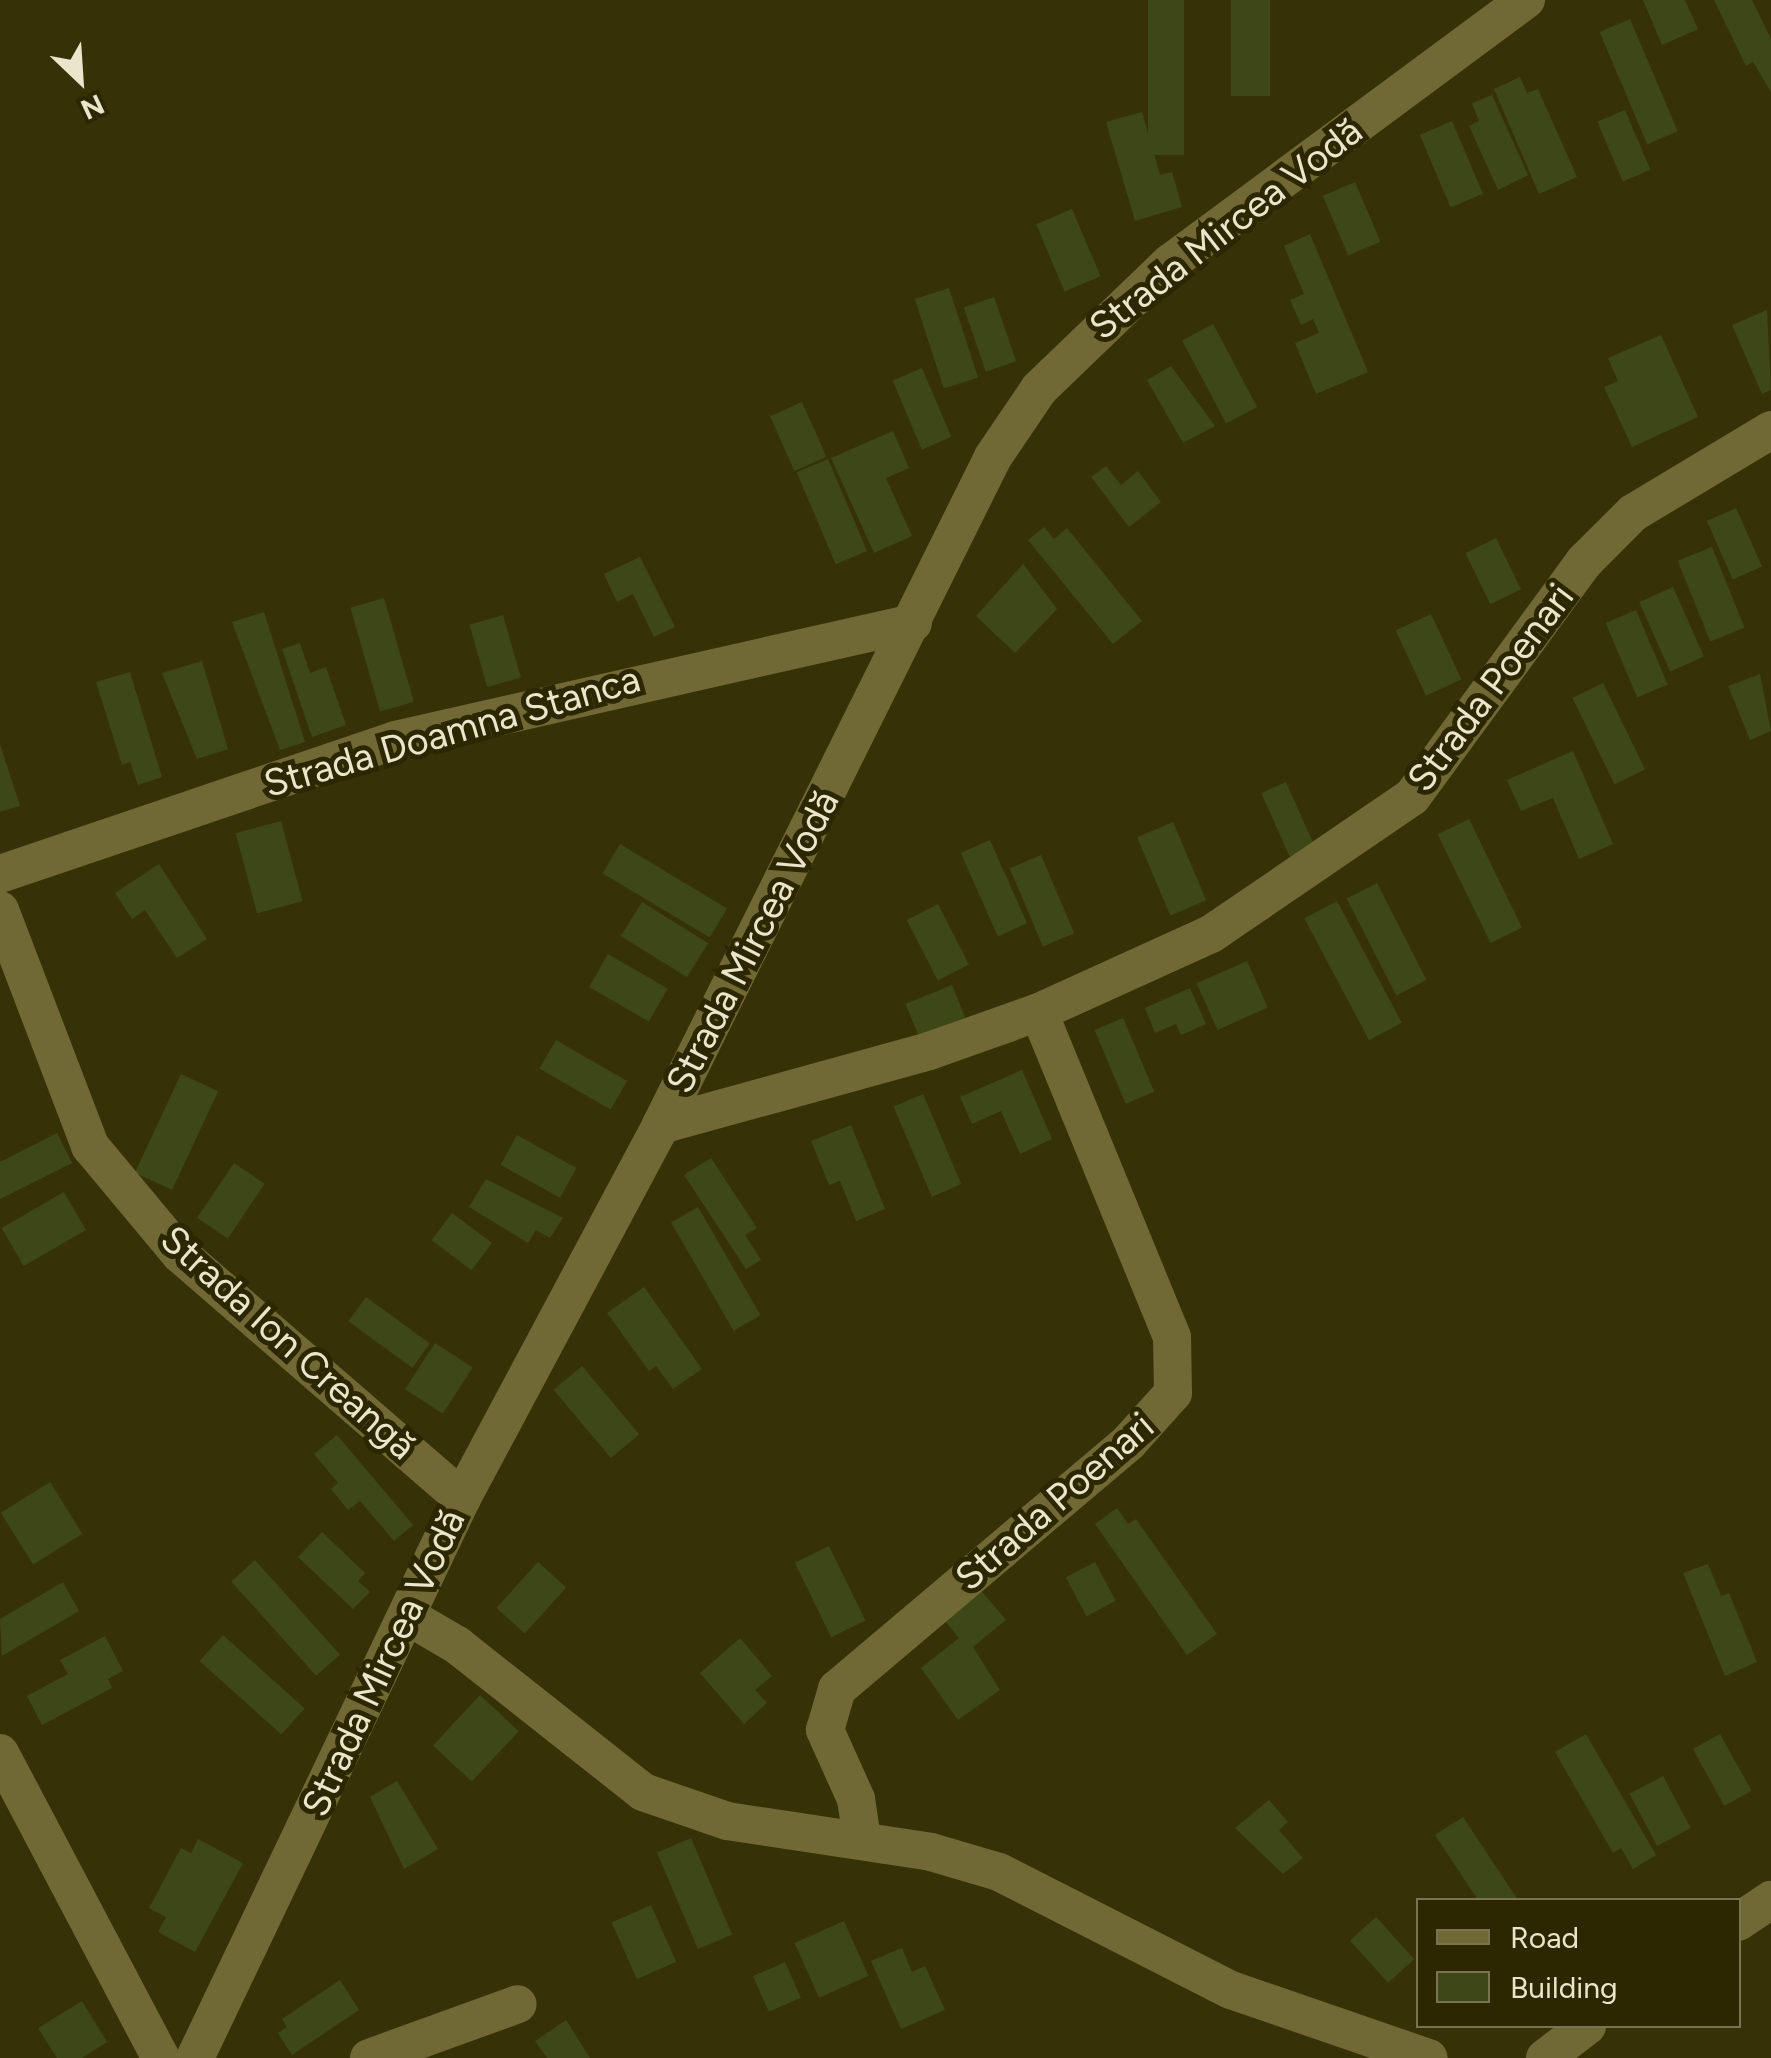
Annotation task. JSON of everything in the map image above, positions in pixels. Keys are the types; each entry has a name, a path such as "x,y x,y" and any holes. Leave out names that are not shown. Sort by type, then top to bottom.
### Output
{"street":[{"name":"Strada Mircea Vodă","path":"195,2058 409,1617 462,1498 662,1125 993,458 1039,389 1087,336 1170,263 1526,0"},
{"name":"Strada Poenari","path":"662,1125 1039,1012 1211,934 1356,842 1442,766 1585,560 1634,514 1771,430"},
{"name":"Strada Doamna Stanca","path":"0,874 394,740 912,623"},
{"name":"Strada Ion Creangă","path":"0,910 90,1146 180,1254 462,1498"},
{"name":"Strada Poenari","path":"862,1839 856,1799 826,1730 837,1688 1128,1442 1174,1392 1172,1337 1039,1012"},
{"path":"409,1617 458,1645 643,1792 726,1821 862,1839 999,1872 1231,1990 1429,2058"},
{"path":"0,1753 161,2058"},
{"path":"1741,1920 1771,1900"},
{"path":"368,2058 518,2004"},
{"path":"1545,2058 1584,2028"}],"building":[{"path":"1148,0 1184,0 1184,155 1148,155"},
{"path":"1231,0 1270,0 1270,96 1231,96"},
{"path":"1643,0 1685,0 1698,29 1662,45"},
{"path":"1714,0 1752,0 1771,39 1771,92 1753,62 1746,66"},
{"path":"1630,19 1678,131 1647,144 1600,32"},
{"path":"1520,77 1527,93 1538,89 1577,177 1539,194 1494,89"},
{"path":"1492,95 1528,175 1498,190 1469,126 1479,121 1472,103"},
{"path":"1625,110 1650,170 1623,182 1597,122"},
{"path":"1142,112 1160,175 1172,172 1182,207 1135,221 1106,122"},
{"path":"1452,121 1483,194 1451,207 1420,135"},
{"path":"1355,182 1380,242 1348,256 1323,196"},
{"path":"1072,209 1101,276 1065,291 1036,224"},
{"path":"1310,234 1368,372 1316,394 1295,343 1319,333 1313,319 1301,325 1290,300 1304,294 1284,246"},
{"path":"949,288 978,377 944,389 915,299"},
{"path":"994,297 1016,361 986,372 964,307"},
{"path":"1767,310 1771,390 1762,394 1732,325"},
{"path":"1213,324 1257,407 1226,423 1182,340"},
{"path":"1661,335 1698,417 1632,447 1604,387 1618,381 1608,358"},
{"path":"1171,366 1215,426 1183,443 1147,380"},
{"path":"922,368 951,437 922,450 893,381"},
{"path":"802,402 826,457 794,471 770,416"},
{"path":"893,431 909,468 886,478 912,536 874,553 831,458"},
{"path":"828,459 867,551 836,564 797,472"},
{"path":"1106,466 1121,485 1138,471 1161,502 1129,527 1091,477"},
{"path":"1736,508 1762,566 1733,579 1707,521"},
{"path":"1044,527 1054,539 1067,528 1142,621 1113,644 1028,540"},
{"path":"1496,538 1521,589 1490,604 1465,553"},
{"path":"1712,547 1745,628 1710,642 1678,561"},
{"path":"640,557 675,627 654,637 633,594 617,602 604,574"},
{"path":"1023,564 1057,609 1015,653 976,616"},
{"path":"1673,587 1704,656 1670,671 1639,602"},
{"path":"384,598 414,702 380,711 350,608"},
{"path":"1636,610 1668,685 1637,697 1606,623"},
{"path":"264,612 305,742 280,750 232,622"},
{"path":"1431,614 1461,679 1426,696 1396,630"},
{"path":"503,615 521,677 487,687 469,625"},
{"path":"300,643 310,673 326,667 346,725 312,737 282,649"},
{"path":"202,661 228,749 197,759 162,673"},
{"path":"130,672 162,777 138,785 130,762 122,765 96,682"},
{"path":"1760,674 1771,731 1750,740 1728,686"},
{"path":"1603,683 1645,769 1615,784 1572,698"},
{"path":"0,744 20,806 0,812"},
{"path":"1573,751 1613,844 1579,859 1553,798 1521,811 1507,780"},
{"path":"1286,782 1314,846 1290,857 1261,793"},
{"path":"1469,819 1522,928 1491,943 1438,834"},
{"path":"281,821 302,901 257,913 236,833"},
{"path":"1173,822 1206,900 1170,915 1137,837"},
{"path":"990,840 1027,923 998,936 961,853"},
{"path":"620,844 727,908 710,938 602,873"},
{"path":"1041,855 1074,933 1043,947 1010,868"},
{"path":"159,864 207,939 177,958 145,910 132,919 115,893"},
{"path":"1377,883 1426,980 1396,996 1347,898"},
{"path":"1337,901 1402,1023 1369,1040 1304,918"},
{"path":"642,902 708,943 687,977 621,936"},
{"path":"938,904 969,965 938,980 907,920"},
{"path":"608,954 668,988 649,1021 589,987"},
{"path":"1247,961 1268,1008 1217,1030 1197,983"},
{"path":"952,985 965,1017 919,1036 906,1004"},
{"path":"1190,988 1206,1024 1181,1035 1176,1024 1155,1033 1145,1008"},
{"path":"1123,1018 1154,1092 1126,1104 1094,1030"},
{"path":"556,1040 627,1081 611,1110 540,1069"},
{"path":"1022,1070 1052,1139 1020,1154 1001,1111 972,1124 960,1097"},
{"path":"181,1074 218,1091 172,1190 135,1173"},
{"path":"923,1094 961,1184 932,1197 894,1107"},
{"path":"851,1125 885,1209 856,1221 840,1181 829,1185 811,1141"},
{"path":"57,1133 72,1163 0,1199 0,1162"},
{"path":"517,1135 576,1168 560,1198 501,1165"},
{"path":"711,1158 757,1228 745,1235 761,1260 746,1269 684,1175"},
{"path":"234,1163 265,1184 228,1238 197,1218"},
{"path":"486,1179 563,1218 550,1238 536,1230 528,1243 469,1207"},
{"path":"64,1192 86,1230 24,1266 2,1228"},
{"path":"698,1207 761,1315 734,1331 671,1222"},
{"path":"452,1213 492,1243 471,1270 432,1240"},
{"path":"644,1287 702,1369 673,1389 656,1366 649,1371 607,1313"},
{"path":"366,1297 430,1343 412,1368 348,1321"},
{"path":"435,1343 473,1368 443,1414 405,1389"},
{"path":"582,1366 639,1434 611,1458 554,1390"},
{"path":"337,1435 413,1525 394,1541 360,1501 348,1510 331,1489 338,1483 314,1454"},
{"path":"50,1482 82,1534 33,1564 1,1513"},
{"path":"1117,1508 1128,1524 1136,1519 1217,1634 1187,1655 1095,1524"},
{"path":"322,1532 365,1573 358,1581 370,1592 353,1609 298,1557"},
{"path":"829,1546 865,1621 831,1637 795,1563"},
{"path":"255,1560 340,1654 316,1676 231,1581"},
{"path":"538,1562 566,1587 525,1634 497,1608"},
{"path":"1095,1562 1116,1601 1087,1616 1066,1577"},
{"path":"1708,1564 1721,1596 1729,1593 1757,1662 1725,1676 1683,1573"},
{"path":"63,1582 79,1611 2,1656 0,1619"},
{"path":"979,1588 1006,1620 973,1647 1000,1690 958,1720 921,1668 959,1638 942,1617"},
{"path":"223,1635 305,1709 281,1735 200,1661"},
{"path":"105,1636 123,1671 108,1679 112,1688 42,1725 27,1696 68,1674 60,1660"},
{"path":"740,1638 772,1676 755,1690 767,1703 744,1724 700,1673"},
{"path":"480,1695 519,1731 472,1782 433,1745"},
{"path":"1586,1734 1656,1855 1633,1869 1621,1848 1613,1853 1555,1752"},
{"path":"1720,1734 1752,1791 1724,1806 1693,1749"},
{"path":"1663,1776 1691,1828 1657,1846 1629,1794"},
{"path":"397,1781 438,1849 404,1869 370,1797"},
{"path":"1269,1800 1288,1822 1279,1830 1303,1858 1283,1874 1235,1828"},
{"path":"1463,1817 1517,1898 1477,1898 1435,1835"},
{"path":"691,1838 732,1935 698,1949 657,1852"},
{"path":"198,1839 243,1863 195,1952 158,1932 166,1917 149,1908 181,1848 191,1853"},
{"path":"651,1905 676,1962 637,1979 612,1922"},
{"path":"1376,1917 1414,1959 1388,1983 1350,1940"},
{"path":"844,1921 868,1976 819,1998 795,1943"},
{"path":"902,1948 912,1972 925,1966 945,2010 901,2029 871,1961"},
{"path":"785,1962 801,1998 769,2012 753,1976"},
{"path":"340,1980 359,2010 292,2055 278,2033 287,2027 282,2019"},
{"path":"82,2001 107,2042 82,2058 57,2058 38,2028"},
{"path":"566,2020 590,2058 547,2058 535,2041"}]}
